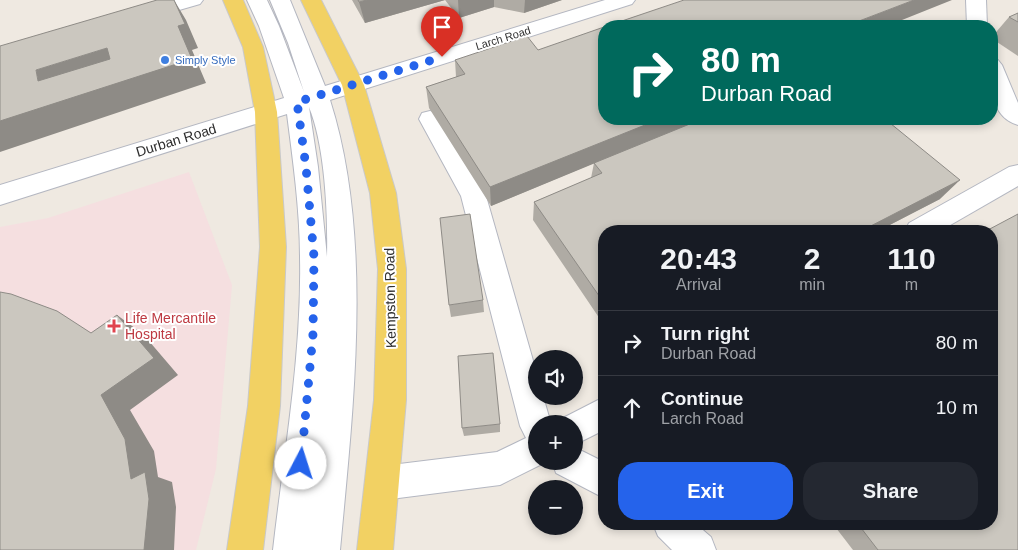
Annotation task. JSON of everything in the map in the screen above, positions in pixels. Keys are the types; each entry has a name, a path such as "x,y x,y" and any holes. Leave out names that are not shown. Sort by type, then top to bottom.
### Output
{"main road":[{"path":"233,0 252,47 266,112 273,247 264,406 245,550"},
{"name":"Kempston Road","path":"311,0 353,85 382,193 392,269 390,400 375,550"}],"street":[{"path":"120,22 193,0"},
{"path":"257,0 308,99 306,167 314,257 313,334 291,550"},
{"path":"280,0 308,99 336,179 341,237 340,356 331,475 322,550"},
{"name":"Larch Road","path":"353,85 624,0"},
{"path":"976,0 976,20"},
{"path":"998,82 1003,94 1018,117"},
{"name":"Durban Road","path":"0,195 353,85"},
{"path":"430,119 473,196 533,415"},
{"path":"929,225 1018,174"},
{"path":"583,424 598,415"},
{"path":"382,483 500,468 528,454"},
{"path":"583,469 598,478"},
{"path":"676,530 698,550"}],"shaded area":[{"name":"Life Mercantile Hospital","path":"189,172 232,285 216,469 196,550 0,550 0,227 48,218"}],"building":[{"path":"157,0 174,0 185,24 178,26 192,59 0,121 0,46","holes":["107,48 110,59 38,81 36,70"]},
{"path":"684,0 914,0 862,20 625,20"},
{"path":"1018,13 1018,22 1009,17"},
{"path":"598,29 598,125 645,125 490,187 426,87 465,74 455,60 527,36 538,50"},
{"path":"687,125 892,125 960,180 873,225 598,225 598,294 534,202 602,173 594,163"},
{"path":"470,214 483,300 449,305 440,218"},
{"path":"1018,214 1018,550 878,550 863,530 998,530 997,225"},
{"path":"0,292 11,294 57,311 91,333 117,315 154,358 101,395 125,439 131,479 145,472 149,499 144,550 0,550"},
{"path":"493,353 500,424 462,428 458,356"}],"place":[{"name":"Simply Style","path":"165,60"},
{"name":"Life Mercantile Hospital","path":"114,326"}],"route":[{"path":"301,464 313,334 314,257 306,167 297,102 442,57"}]}
